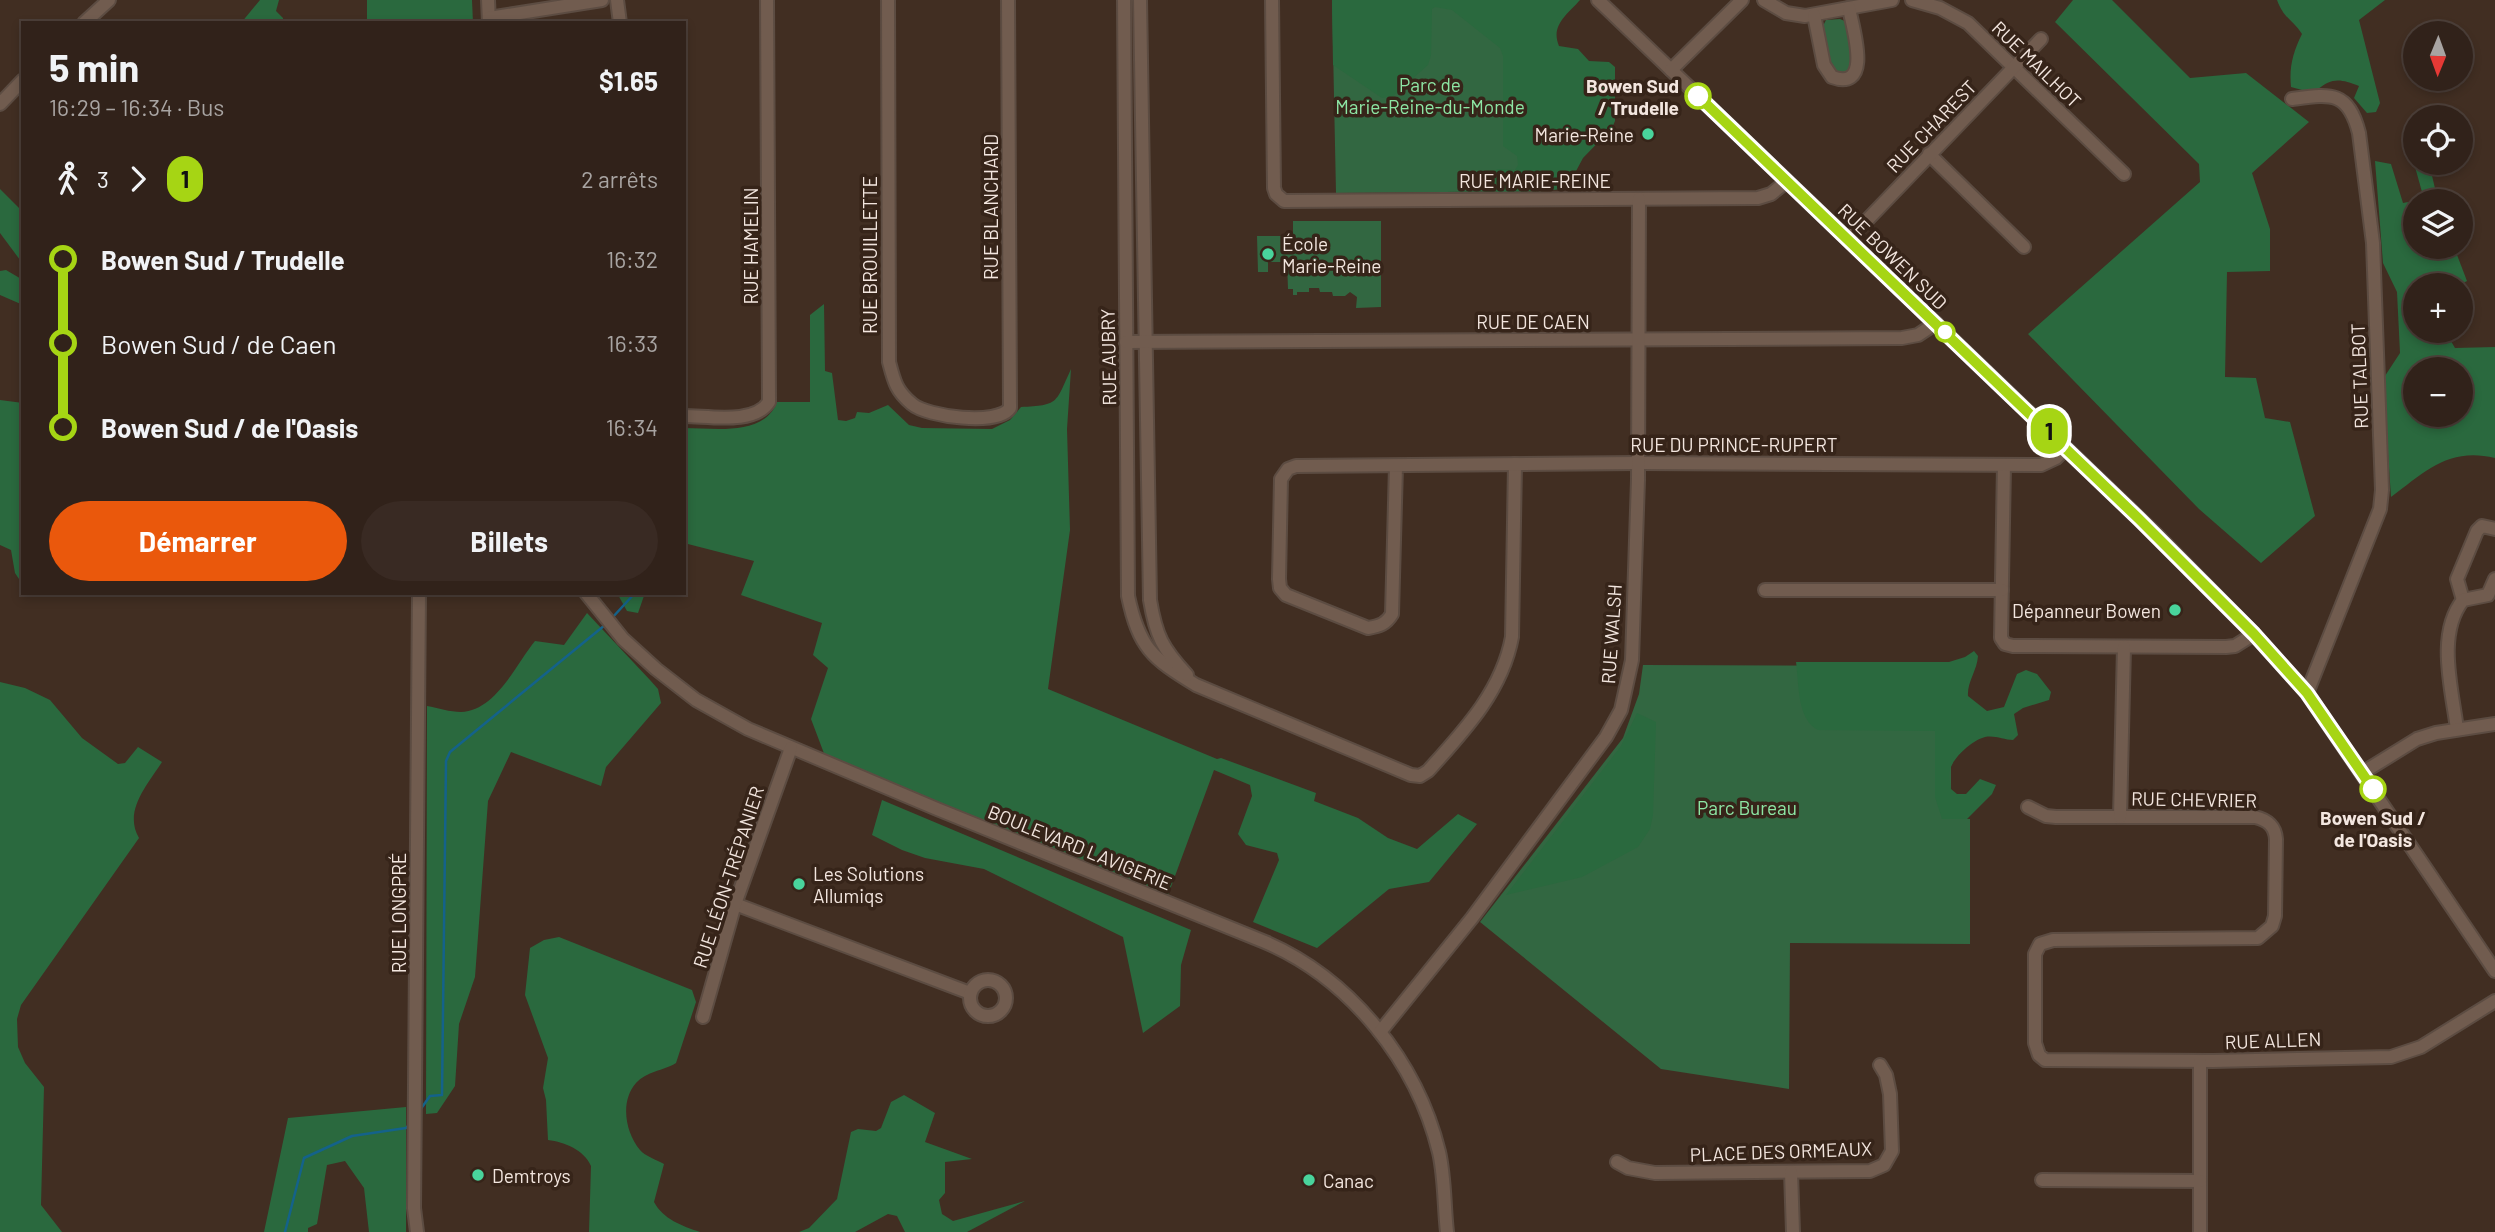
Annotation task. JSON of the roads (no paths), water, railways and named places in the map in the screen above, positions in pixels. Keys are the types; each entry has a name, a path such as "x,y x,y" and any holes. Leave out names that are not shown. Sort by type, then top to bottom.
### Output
{"street":[{"path":"86,21 109,0"},
{"path":"488,0 489,20 602,0"},
{"path":"617,0 620,21"},
{"name":"RUE HAMELIN","path":"686,416 746,417 764,410 769,402 768,0"},
{"name":"RUE BROUILLETTE","path":"888,0 889,362 896,387 912,405 923,412 944,417 1006,414"},
{"name":"RUE BLANCHARD","path":"1006,414 1010,408 1008,0"},
{"name":"RUE AUBRY","path":"1124,0 1128,596 1133,623 1141,641 1166,666 1196,685 1411,775 1420,776 1428,771 1470,725 1501,676 1508,659 1512,637 1516,464"},
{"name":"RUE AUBRY","path":"1140,0 1150,600 1155,628 1166,652 1196,685"},
{"name":"RUE MARIE-REINE","path":"1272,0 1274,180 1276,194 1280,198 1301,202 1758,198 1771,194 1787,181"},
{"name":"RUE BOWEN SUD","path":"1598,0 2066,448 2254,634 2307,693 2495,971"},
{"path":"1671,71 1742,0"},
{"path":"1764,0 1786,13 1814,15 1885,0"},
{"name":"RUE MAILHOT","path":"1912,0 1940,8 1968,23 2124,174"},
{"path":"1814,15 1826,70 1832,77 1846,79 1854,74 1858,63 1849,8"},
{"name":"RUE CHAREST","path":"1848,240 2041,39"},
{"path":"0,104 21,82"},
{"name":"RUE TALBOT","path":"2292,99 2328,95 2337,97 2346,104 2355,118 2359,133 2373,243 2382,478 2381,509 2307,693"},
{"path":"1929,154 2024,247"},
{"name":"RUE WALSH","path":"1380,1032 1472,918 1605,737 1621,710 1632,660 1638,463 1639,199"},
{"name":"RUE DE CAEN","path":"1126,342 1902,338 1918,335 1936,323"},
{"name":"RUE DU PRINCE-RUPERT","path":"1396,466 1392,614 1387,622 1368,628 1286,595 1280,589 1279,579 1280,479 1288,469 1297,466 2049,463 2066,448"},
{"path":"2004,464 2001,638 2006,644 2226,647 2235,646 2254,634"},
{"path":"2463,600 2457,579 2477,531 2482,526 2495,529"},
{"path":"2457,729 2448,653 2452,617 2463,600 2488,595 2495,579"},
{"path":"1765,590 2002,590"},
{"name":"RUE LONGPRÉ","path":"417,1232 414,1208 419,595"},
{"name":"BOULEVARD LAVIGERIE","path":"588,595 623,639 674,684 725,718 791,748 1288,952 1313,967 1354,1002 1380,1032 1408,1075 1434,1133 1440,1156 1447,1231"},
{"path":"2120,817 2124,647"},
{"path":"2362,773 2417,739 2457,729 2495,724"},
{"name":"RUE LÉON-TRÉPANIER","path":"703,1017 735,904 791,748"},
{"name":"RUE CHEVRIER","path":"2028,807 2046,816 2056,817 2255,817 2264,819 2275,831 2276,839 2275,916 2272,926 2258,938 2053,940 2040,944 2035,954 2035,1043 2039,1055"},
{"path":"735,904 970,993"},
{"name":"RUE ALLEN","path":"2039,1055 2053,1061 2200,1061 2391,1056 2421,1047 2495,1001"},
{"path":"2200,1061 2200,1232"},
{"name":"PLACE DES ORMEAUX","path":"1617,1162 1628,1168 1655,1173 1870,1171 1884,1166 1892,1146 1888,1083 1880,1065"},
{"path":"1791,1172 1793,1232"},
{"path":"2042,1180 2200,1181"}],"waterway":[{"path":"612,618 633,595"},
{"path":"420,1110 430,1096 442,1095 446,761 450,752 605,625"},
{"path":"285,1232 304,1158 352,1136 406,1128 410,1124"}],"place":[{"name":"Bowen Sud / Trudelle","path":"1698,96"},
{"name":"Marie-Reine","path":"1648,134"},
{"name":"École Marie-Reine","path":"1268,254"},
{"name":"Dépanneur Bowen","path":"2175,610"},
{"name":"Bowen Sud / de l'Oasis","path":"2373,789"},
{"name":"Les Solutions Allumiqs","path":"799,884"},
{"name":"Demtroys","path":"478,1175"},
{"name":"Canac","path":"1309,1180"}],"park label":[{"name":"Parc de Marie-Reine-du-Monde","path":"1430,95"},
{"name":"Parc Bureau","path":"1747,807"}]}
